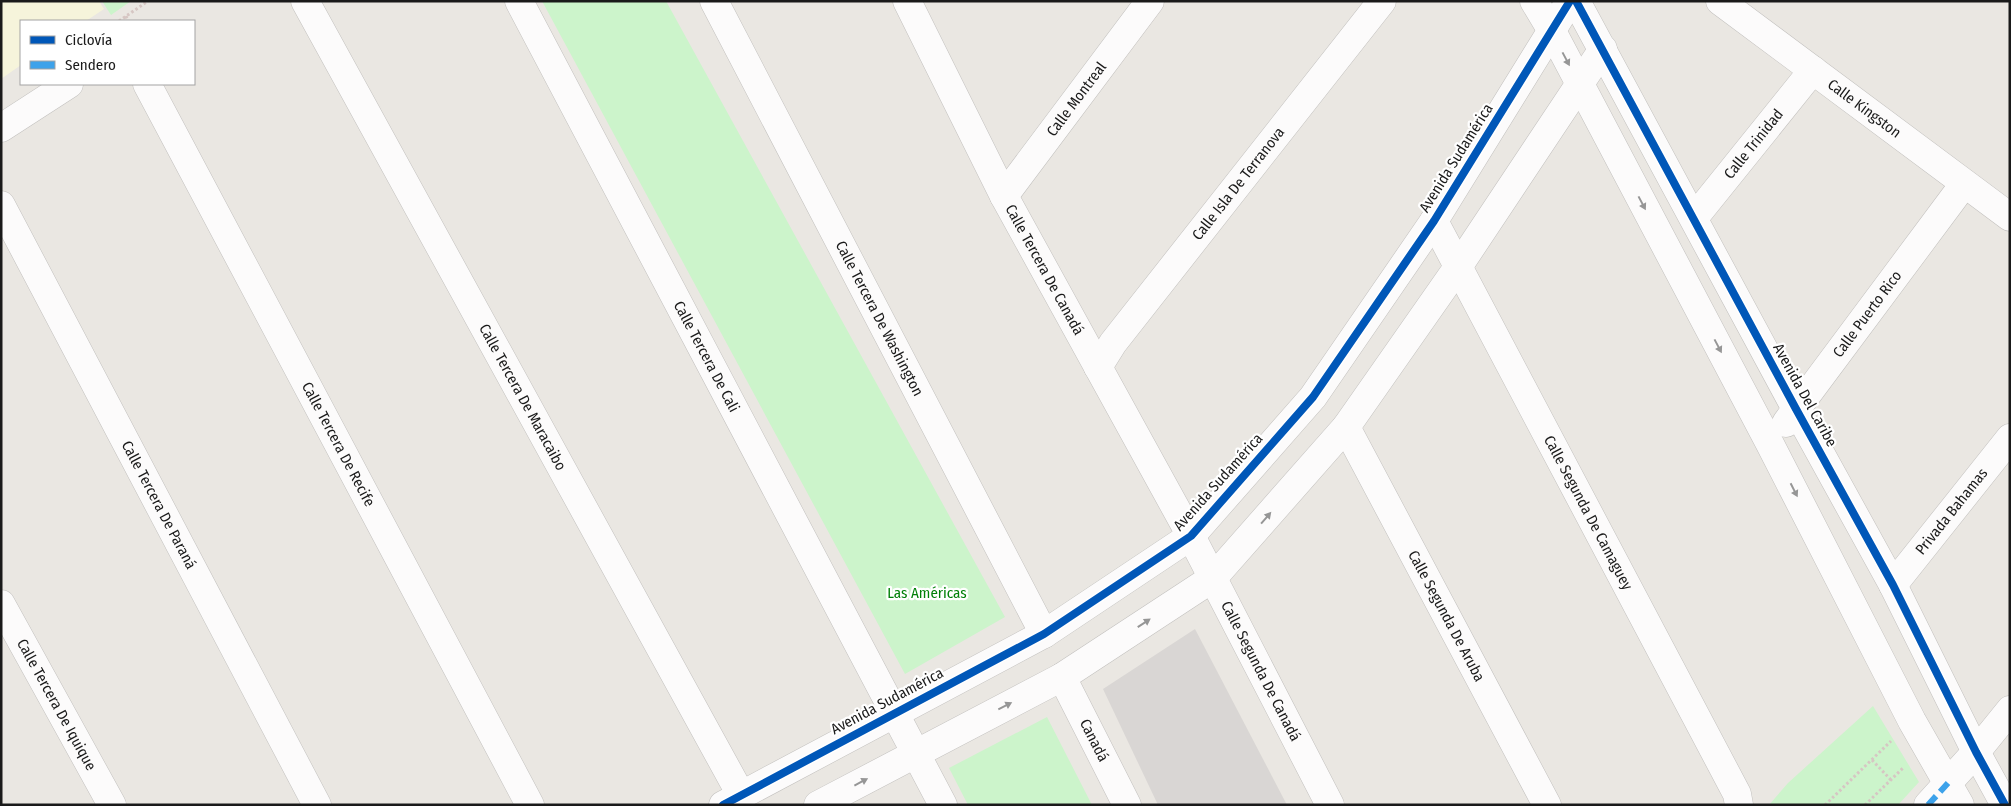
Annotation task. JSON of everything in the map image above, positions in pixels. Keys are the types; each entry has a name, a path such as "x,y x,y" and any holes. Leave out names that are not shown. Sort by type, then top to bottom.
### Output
{"street":[{"name":"Calle Tercera De Maracaibo","path":"305,1 732,800"},
{"name":"Calle Tercera De Cali","path":"519,1 943,805"},
{"name":"Calle Tercera De Washington","path":"714,1 1044,634"},
{"name":"Calle Montreal","path":"1004,196 1150,1"},
{"name":"Calle Isla De Terranova","path":"1098,366 1113,343 1382,1"},
{"path":"1534,1 1552,31 1770,444 1912,721 1954,794"},
{"name":"Avenida Sudamérica","path":"732,800 1044,634 1191,536 1313,397 1434,221 1570,1"},
{"name":"Avenida Del Caribe","path":"1576,1 1796,409 1894,585 1976,752 2005,805"},
{"name":"Calle Kingston","path":"1720,1 2010,217"},
{"name":"Calle Tercera De Canadá","path":"908,2 1004,196 1191,536"},
{"path":"818,805 915,752 1062,677 1213,578 1346,427 1458,267 1603,49"},
{"name":"Calle Trinidad","path":"1694,218 1813,70"},
{"path":"1,128 67,85"},
{"name":"Calle Tercera De Recife","path":"148,85 530,805"},
{"name":"Calle Puerto Rico","path":"1770,444 1964,184"},
{"name":"Calle Tercera De Paraná","path":"1,205 317,805"},
{"name":"Calle Segunda De Camaguey","path":"1434,221 1737,794 1739,805"},
{"name":"Calle Segunda De Aruba","path":"1346,427 1547,805"},
{"name":"Privada Bahamas","path":"1894,585 2010,438"},
{"name":"Calle Segunda De Canadá","path":"1191,536 1330,805"},
{"name":"Calle Tercera De Iquique","path":"1,604 112,805"},
{"name":"Canadá","path":"1062,677 1127,805"},
{"path":"1928,805 1954,794 1976,752 2010,710"}],"path":[{"path":"120,20 148,1"},
{"path":"126,16 128,20"},
{"path":"1825,805 1912,721"},
{"path":"1865,805 1926,745"},
{"path":"1872,760 1891,780"}],"shaded area":[{"path":"1,1 99,1 104,9 88,20 20,20 20,66 1,79"},
{"path":"1195,629 1287,805 1158,805 1103,689"}],"green space":[{"path":"102,1 131,1 111,15"},
{"name":"Las Américas","path":"542,1 666,1 1005,617 905,674"},
{"path":"1873,706 1919,782 1898,805 1769,805 1788,783"},
{"path":"1047,717 1092,805 968,805 949,768"}],"marked path":[{"path":"1928,805 1948,783"}],"cycle path":[{"path":"723,805 1044,634 1191,536 1313,397 1434,221 1570,1"},
{"path":"1576,1 1893,585 1976,752 2005,805"}]}
